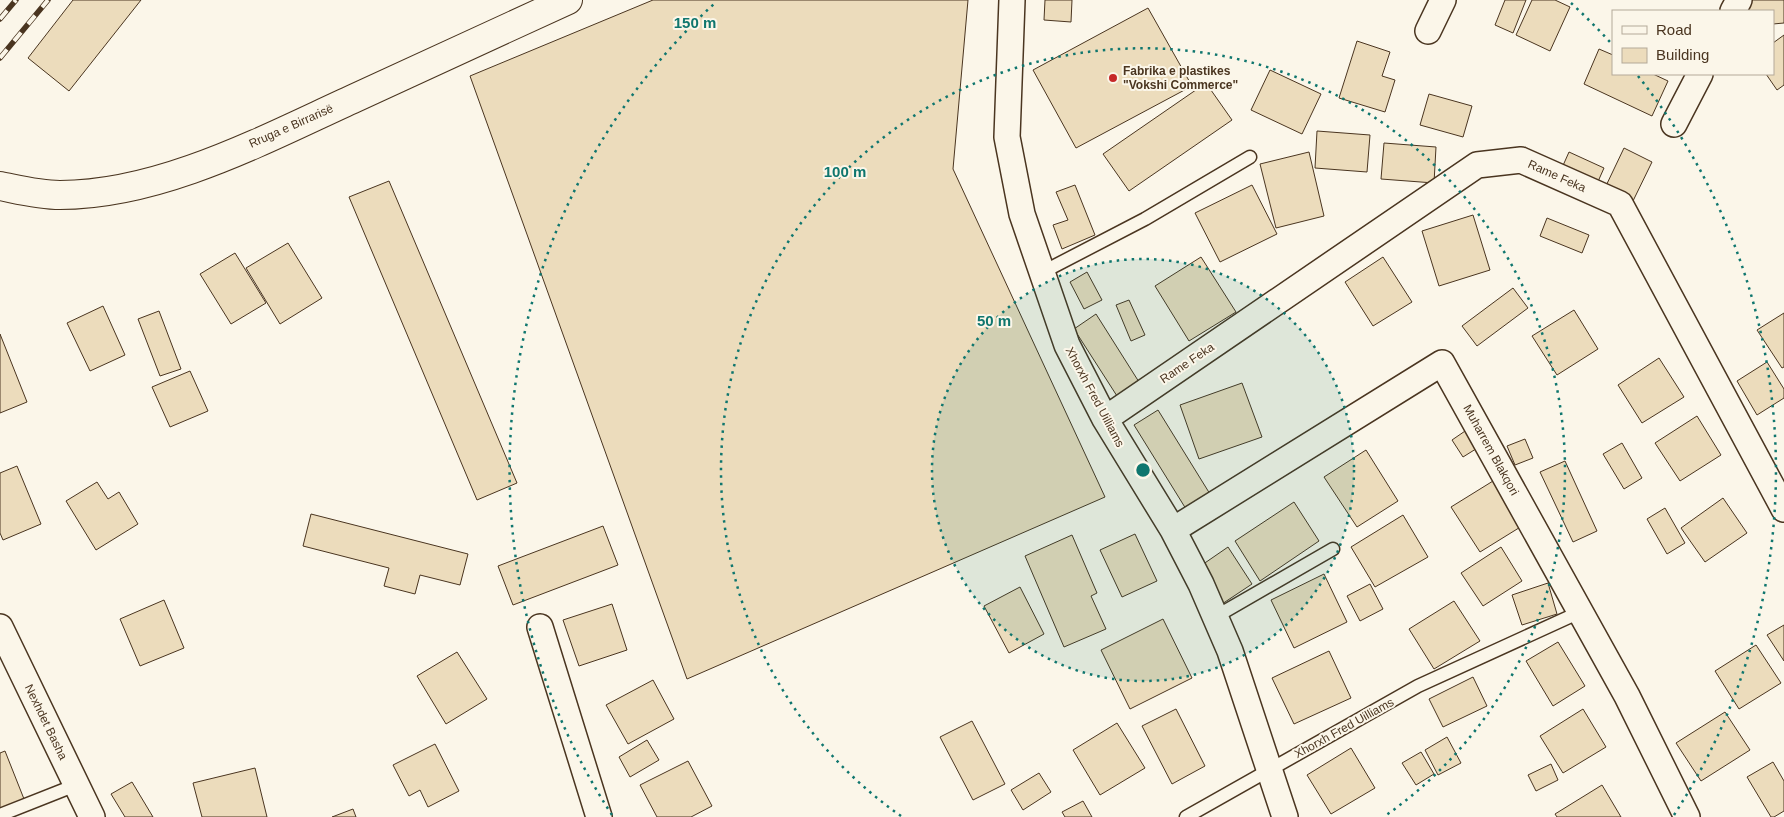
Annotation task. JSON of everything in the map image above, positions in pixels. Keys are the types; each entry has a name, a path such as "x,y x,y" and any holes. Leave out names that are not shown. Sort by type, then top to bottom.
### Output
{"street":[{"name":"Rruga e Birrarisë","path":"0,186 31,193 59,195 93,193 140,185 261,141 547,6 568,0"},
{"name":"Xhorxh Fred Uilliams","path":"1012,0 1007,136 1022,214 1067,345 1105,419 1173,530 1201,584 1230,651 1285,817"},
{"path":"1428,31 1443,0"},
{"path":"1674,124 1699,75"},
{"name":"Rame Feka","path":"1105,419 1477,164 1521,160 1620,204 1784,509"},
{"name":"Muharrem Blakqori","path":"1173,530 1442,363 1627,696 1687,817"},
{"name":"Nexhdet Basha","path":"0,627 92,817"},
{"path":"540,627 599,817"}],"lane":[{"path":"1042,273 1145,219 1250,157"},
{"path":"1215,617 1333,550"},
{"name":"Xhorxh Fred Uilliams","path":"1186,817 1418,686 1580,612"},
{"path":"0,815 76,785"}],"building":[{"path":"73,0 141,0 69,91 28,58"},
{"path":"653,0 968,0 953,169 1105,497 687,679 470,76"},
{"path":"1045,0 1072,0 1071,22 1044,20"},
{"path":"1505,0 1526,0 1513,33 1495,25"},
{"path":"1532,0 1555,0 1570,7 1550,51 1516,35"},
{"path":"1750,0 1784,0 1784,23 1774,24 1774,10 1748,10"},
{"name":"Fabrika e plastikes \"Vokshi Commerce\"","path":"1148,8 1192,86 1076,148 1033,70"},
{"path":"1784,35 1784,85 1777,90 1767,75 1774,75 1774,42"},
{"path":"1357,41 1390,52 1382,76 1395,80 1385,112 1339,98"},
{"path":"1599,49 1612,55 1612,75 1655,75 1668,81 1652,116 1584,84"},
{"path":"1270,70 1321,94 1302,134 1251,110"},
{"path":"1206,83 1232,120 1129,191 1103,154"},
{"path":"1429,94 1472,106 1463,137 1420,125"},
{"path":"1317,131 1370,135 1367,172 1315,168"},
{"path":"1384,143 1436,147 1434,183 1381,179"},
{"path":"1624,148 1652,162 1632,203 1604,190"},
{"path":"1309,152 1324,216 1276,228 1260,164"},
{"path":"1569,152 1604,168 1596,186 1561,170"},
{"path":"389,181 517,483 477,500 349,197"},
{"path":"1075,185 1095,235 1062,249 1053,225 1068,220 1056,192"},
{"path":"1252,185 1277,234 1220,262 1195,213"},
{"path":"1473,215 1490,270 1439,286 1422,231"},
{"path":"1547,218 1589,235 1582,253 1540,236"},
{"path":"288,243 322,298 280,324 246,268"},
{"path":"235,253 266,303 231,324 200,274"},
{"path":"1201,257 1236,312 1189,341 1155,286"},
{"path":"1383,257 1412,302 1373,326 1345,282"},
{"path":"1087,272 1102,300 1084,309 1070,282"},
{"path":"1513,288 1528,308 1477,346 1462,326"},
{"path":"1129,300 1145,335 1131,341 1116,305"},
{"path":"103,306 125,355 90,371 67,323"},
{"path":"1574,310 1598,349 1557,375 1532,336"},
{"path":"159,311 181,369 160,376 138,319"},
{"path":"1784,313 1784,367 1782,368 1757,330"},
{"path":"1096,314 1139,382 1117,396 1074,329"},
{"path":"0,334 27,402 0,413"},
{"path":"1659,358 1684,397 1642,423 1618,385"},
{"path":"1767,362 1784,389 1784,398 1757,415 1737,381"},
{"path":"190,371 208,411 170,427 152,387"},
{"path":"1242,383 1262,437 1199,459 1180,405"},
{"path":"1158,410 1210,494 1186,509 1134,425"},
{"path":"1697,416 1721,455 1680,481 1655,443"},
{"path":"1468,429 1479,447 1463,457 1452,440"},
{"path":"1525,439 1533,458 1515,465 1507,446"},
{"path":"1622,443 1642,478 1624,489 1603,454"},
{"path":"1366,450 1398,501 1357,527 1324,477"},
{"path":"1565,461 1597,531 1573,542 1540,472"},
{"path":"17,466 41,524 3,540 0,533 0,473"},
{"path":"1493,481 1522,526 1480,552 1451,507"},
{"path":"97,482 108,499 119,492 138,524 96,550 66,501"},
{"path":"1723,498 1747,533 1705,562 1681,528"},
{"path":"1294,502 1319,541 1260,581 1235,541"},
{"path":"1665,508 1685,543 1667,554 1647,519"},
{"path":"311,514 468,554 460,585 420,575 415,594 384,586 389,568 303,546"},
{"path":"1403,515 1428,557 1375,587 1351,547"},
{"path":"603,526 618,565 513,605 498,566"},
{"path":"1135,534 1157,581 1122,597 1100,550"},
{"path":"1072,535 1097,593 1091,596 1106,629 1064,647 1025,556"},
{"path":"1228,547 1252,584 1222,604 1199,567"},
{"path":"1501,547 1522,581 1483,606 1461,573"},
{"path":"1324,574 1347,622 1294,648 1271,600"},
{"path":"1548,583 1557,614 1522,625 1512,595"},
{"path":"1370,584 1383,609 1360,621 1347,596"},
{"path":"1020,587 1044,634 1009,653 984,606"},
{"path":"164,600 184,648 140,666 120,619"},
{"path":"1454,601 1480,641 1434,669 1409,629"},
{"path":"612,604 627,650 579,666 563,620"},
{"path":"1163,619 1192,678 1130,709 1101,650"},
{"path":"1784,625 1784,661 1767,635"},
{"path":"1558,642 1585,686 1553,706 1526,661"},
{"path":"1756,645 1781,683 1739,709 1715,671"},
{"path":"1329,651 1351,698 1294,724 1272,678"},
{"path":"457,652 487,699 446,724 417,676"},
{"path":"1473,677 1487,706 1443,727 1429,699"},
{"path":"653,680 674,719 628,744 606,705"},
{"path":"1176,709 1205,766 1172,784 1142,726"},
{"path":"1583,709 1606,747 1563,773 1540,736"},
{"path":"1725,712 1750,750 1701,781 1676,743"},
{"path":"972,721 1005,784 973,800 940,737"},
{"path":"1117,723 1145,768 1100,795 1073,750"},
{"path":"1447,737 1461,763 1438,775 1425,750"},
{"path":"647,740 659,760 630,777 619,757"},
{"path":"435,744 459,791 428,807 420,790 409,796 393,765"},
{"path":"1351,748 1375,788 1331,814 1307,775"},
{"path":"5,751 24,799 0,809 0,753"},
{"path":"1421,752 1434,774 1416,785 1402,763"},
{"path":"688,761 712,806 691,817 657,817 640,785"},
{"path":"1773,762 1784,781 1784,811 1771,817 1747,777"},
{"path":"1551,764 1558,780 1536,791 1528,775"},
{"path":"255,768 267,817 202,817 193,783"},
{"path":"1039,773 1051,792 1023,810 1011,790"},
{"path":"132,782 153,817 125,817 111,794"},
{"path":"1602,785 1621,817 1557,817 1555,814"},
{"path":"1083,801 1092,817 1065,817 1062,812"},
{"path":"353,809 356,817 332,817"}],"railway":[{"path":"0,19 16,0"},
{"path":"0,58 48,0"}],"place":[{"name":"Fabrika e plastikes \"Vokshi Commerce\"","path":"1113,78"}]}
